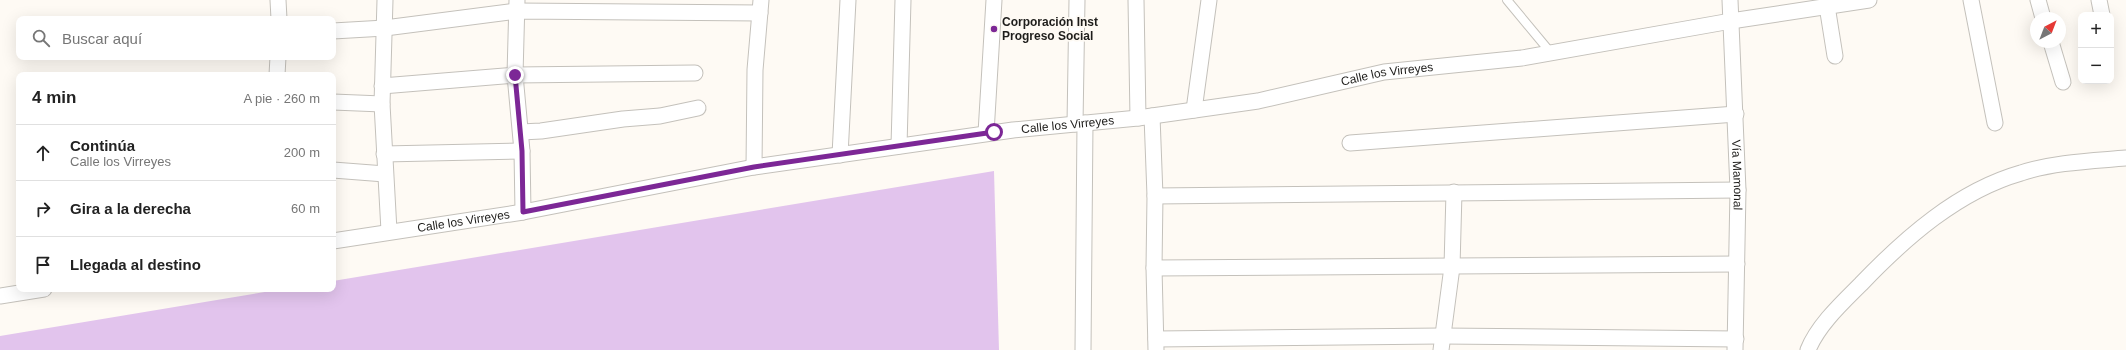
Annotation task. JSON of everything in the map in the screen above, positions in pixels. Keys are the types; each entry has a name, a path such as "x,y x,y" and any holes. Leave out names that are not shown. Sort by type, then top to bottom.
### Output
{"street":[{"path":"278,0 279,16"},
{"path":"385,0 382,104 389,231"},
{"path":"840,155 848,0"},
{"path":"899,146 903,0"},
{"path":"986,133 994,0"},
{"path":"1077,0 1083,350"},
{"path":"1136,0 1145,117 1155,196 1154,268 1156,344 1736,344"},
{"path":"1194,110 1209,0"},
{"name":"Vía Mamonal","path":"1730,0 1738,190 1736,344"},
{"name":"Calle los Virreyes","path":"336,240 389,231 523,212 754,167 986,133 1145,117 1258,101 1384,72 1522,58 1731,21 1866,0"},
{"path":"1971,0 1995,123"},
{"path":"2038,0 2041,12"},
{"path":"2099,0 2101,12"},
{"path":"517,5 515,75 521,132 523,212"},
{"path":"336,31 385,28 517,5 761,7 755,70 754,167"},
{"path":"1827,6 1835,56"},
{"path":"2053,48 2063,82"},
{"path":"277,72 278,60"},
{"path":"382,86 515,75 696,73"},
{"path":"336,102 382,104"},
{"path":"521,132 541,131 623,119 660,116 698,108"},
{"path":"1350,143 1736,114"},
{"path":"384,154 522,151"},
{"path":"1808,350 1811,342 1845,300 1888,255 1940,213 1980,190 2021,173 2071,162 2126,158"},
{"path":"336,170 385,174"},
{"path":"1155,196 1738,190"},
{"path":"1441,343 1452,267 1454,192"},
{"path":"1154,268 1737,264"},
{"path":"0,296 25,292"}],"lane":[{"path":"1507,0 1551,53"}],"shaded area":[{"path":"994,171 999,350 0,350 0,336 265,292 336,292 336,281"}],"place":[{"name":"Corporación Inst Progreso Social","path":"994,29"}],"route":[{"path":"515,75 522,151 523,212 754,167 994,132"}]}
